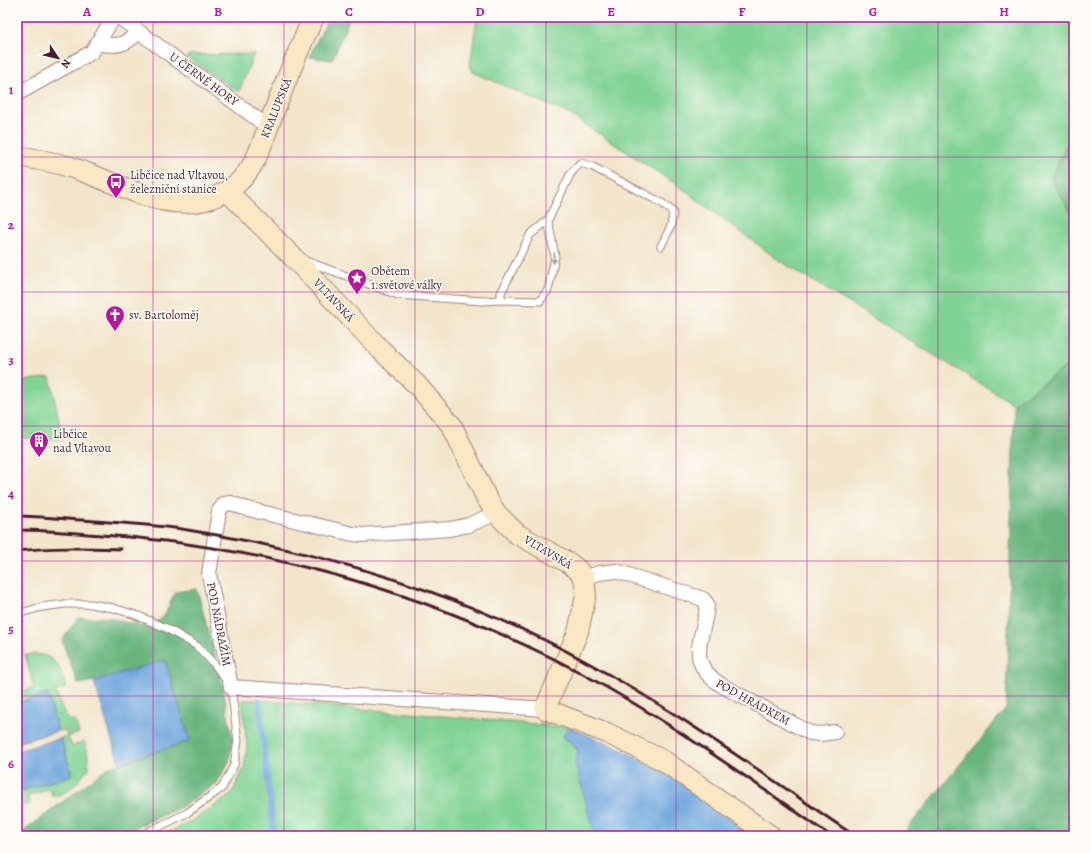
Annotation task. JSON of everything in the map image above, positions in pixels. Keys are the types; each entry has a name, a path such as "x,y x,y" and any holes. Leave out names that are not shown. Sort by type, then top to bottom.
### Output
{"street":[{"path":"17,94 92,52 114,17"},
{"name":"U ČERNÉ HORY","path":"119,17 268,127"},
{"name":"KRALUPSKÁ","path":"227,191 237,183 254,161 303,38 314,17"},
{"path":"99,42 109,46 127,42 139,32"},
{"path":"17,156 43,160 72,168 143,195 167,202 188,204 197,203 214,198 227,191"},
{"name":"VLTAVSKÁ","path":"227,191 292,256 381,350 417,385 452,426 486,497 496,513 518,534 569,563 578,570 584,578 586,595 578,632 545,708"},
{"name":"POD NÁDRAŽÍM","path":"231,687 209,574 219,511 224,504 231,503 244,508 362,535 450,529 470,525 496,513"},
{"name":"POD HRÁDKEM","path":"584,578 603,572 616,571 703,599 707,604 699,642 700,662 709,677 810,733 821,734 835,732"},
{"path":"231,687 545,708 607,733 664,761 771,836"}],"lane":[{"path":"501,300 501,293 530,235 548,220 571,173 580,163 591,166 662,203 673,212 671,226 661,246"},
{"name":"VLTAVSKÁ","path":"292,256 398,296 482,301 540,300 548,290 555,258 548,220"},
{"path":"17,614 42,607 65,604 91,604 113,608 166,628 197,646 215,665 231,687 238,741 234,765 222,788 187,813 140,836"}],"green space":[{"path":"329,17 350,17 332,60 309,57"},
{"path":"474,17 1074,17 1074,128 1051,179 1074,218 1074,361 1014,404 780,261 677,185 569,114 473,72 470,66 477,18"},
{"path":"254,54 239,92 187,57 188,55"},
{"path":"1074,128 1074,218 1051,179"},
{"path":"1074,361 1074,836 901,836 1006,709 1014,404"},
{"path":"50,377 63,439 17,438 17,382"},
{"path":"197,589 223,688 233,741 229,762 217,783 183,806 118,836 17,836 109,767 190,741 165,660 94,681 78,684 62,641 78,617 108,618 149,628 165,615 175,592"},
{"path":"25,655 41,655 52,660 62,674 66,688 56,691 63,711 71,721 75,720 79,733 68,737 72,747 84,741 87,749 89,768 70,789 60,795 53,797 50,789 28,796 30,804 17,805 17,788 21,791 72,775 61,738 67,736 65,730 58,731 48,695 17,703 17,693 34,688"},
{"path":"242,700 259,700 568,727 563,737 571,742 578,751 593,828 599,836 162,836 190,822 231,795 244,768 247,747"}],"water":[{"path":"165,660 190,741 119,763 94,681"},
{"path":"48,694 58,731 17,743 17,703"},
{"path":"568,727 616,747 672,776 755,836 599,836 593,828 575,763 578,751 571,742 563,737"},
{"path":"61,738 72,775 21,791 17,778 17,751"}],"waterway":[{"path":"259,700 274,836"}],"railway":[{"path":"17,516 160,526 234,538 336,562 437,594 534,635 617,679 720,744 855,836"},
{"path":"17,530 35,530 148,539 207,547 267,558 325,572 383,589 440,609 550,657 587,676 694,741 831,836"},
{"path":"17,551 56,548 121,549"}],"place":[{"name":"Libčice nad Vltavou, železniční stanice","path":"116,199"},
{"name":"Obětem 1.světové války","path":"357,295"},
{"name":"sv. Bartoloměj","path":"115,332"},
{"name":"Libčice nad Vltavou","path":"39,458"}]}
